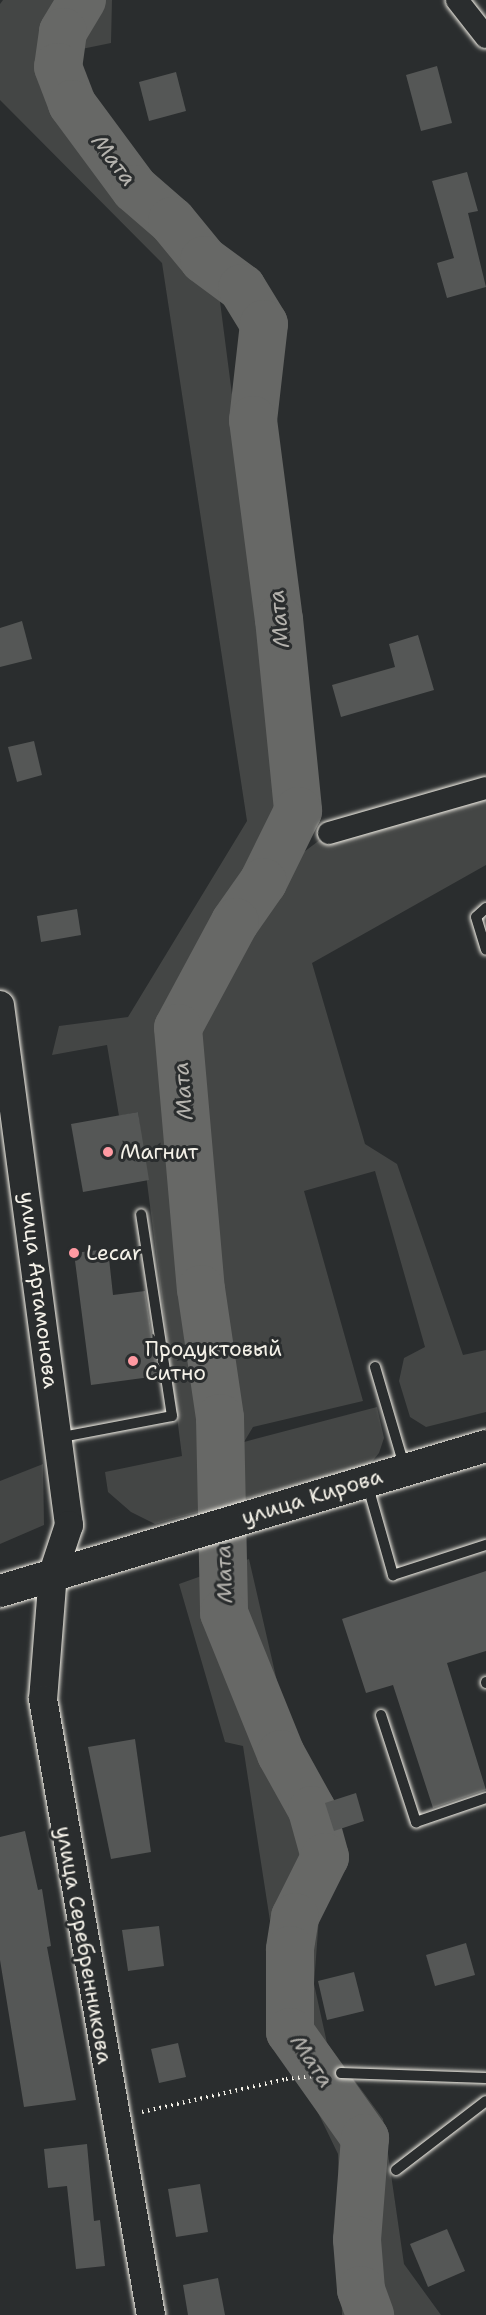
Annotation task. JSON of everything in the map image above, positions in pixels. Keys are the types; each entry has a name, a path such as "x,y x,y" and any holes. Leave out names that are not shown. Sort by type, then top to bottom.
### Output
{"main road":[{"name":"улица Кирова","path":"0,1591 53,1573 486,1446"}],"street":[{"path":"457,0 484,34"},
{"path":"329,833 486,788"},
{"name":"улица Артамонова","path":"0,1005 69,1526 53,1573"},
{"name":"улица Серебренникова","path":"53,1573 43,1699 151,2315"}],"lane":[{"path":"486,908 476,917 486,949"},
{"path":"57,1438 172,1416 141,1214"},
{"path":"375,1367 405,1469"},
{"path":"366,1480 393,1575 486,1545"},
{"path":"381,1714 416,1822 486,1798"},
{"path":"341,2073 486,2078"},
{"path":"396,2170 486,2101"}],"path":[{"path":"135,2114 286,2079 341,2073"}],"shaded area":[{"path":"3,0 112,0 111,43 67,52 76,93 214,255 285,805 296,858 329,833 486,788 486,865 312,963 365,1144 397,1164 463,1355 486,1350 486,1412 426,1427 410,1417 399,1381 404,1358 425,1347 375,1171 304,1191 363,1401 253,1427 244,1442 377,1407 384,1438 379,1453 370,1464 155,1524 131,1512 108,1492 105,1472 182,1456 138,1112 119,1116 107,1045 52,1055 59,1026 128,1017 247,821 162,263 0,100 0,4"},
{"path":"43,1464 44,1525 0,1544 0,1481"},
{"path":"249,1559 322,1878 314,1984 327,2043 383,2119 404,2264 441,2315 342,2315 338,2154 291,2057 243,1746 225,1742 179,1584"}],"building":[{"path":"437,66 452,123 421,131 406,75"},
{"path":"176,72 186,111 149,121 139,82"},
{"path":"467,172 478,211 468,213 486,287 447,298 437,263 454,258 432,181"},
{"path":"22,621 32,659 0,667 0,628"},
{"path":"418,635 434,690 341,717 332,685 395,667 389,644"},
{"path":"34,741 42,775 17,782 8,747"},
{"path":"77,909 81,935 41,942 37,916"},
{"path":"138,1112 149,1180 83,1192 71,1124"},
{"path":"108,1249 113,1295 145,1291 158,1376 91,1385 74,1253"},
{"path":"486,1571 486,1651 447,1663 486,1790 433,1808 393,1685 366,1693 342,1619"},
{"path":"135,1739 151,1852 111,1859 88,1747"},
{"path":"356,1793 364,1821 334,1831 325,1803"},
{"path":"25,1831 38,1890 42,1889 51,1946 47,1947 76,2100 24,2107 0,1960 0,1837"},
{"path":"159,1926 164,1966 128,1971 122,1930"},
{"path":"466,1943 475,1975 435,1986 426,1955"},
{"path":"354,1972 364,2011 327,2020 318,1981"},
{"path":"178,2043 186,2077 159,2083 151,2049"},
{"path":"87,2144 94,2221 100,2220 105,2266 76,2269 67,2186 48,2188 44,2149"},
{"path":"200,2184 208,2232 176,2237 168,2189"},
{"path":"447,2229 465,2271 428,2287 410,2244"},
{"path":"218,2278 225,2315 188,2315 183,2285"}],"waterway":[{"name":"Мата","path":"82,0 63,32 58,67 72,104 135,189 172,221 204,260 242,288 264,324 253,420 279,619 298,811 263,882 235,922 178,1028 201,1289 220,1418 224,1613 281,1754 312,1810 325,1857 295,1917 290,1950 290,2032 365,2138 357,2240 361,2290 370,2315"}],"place":[{"name":"Магнит","path":"108,1152"},
{"name":"Lecar","path":"74,1253"},
{"name":"Продуктовый Ситно","path":"133,1361"}]}
